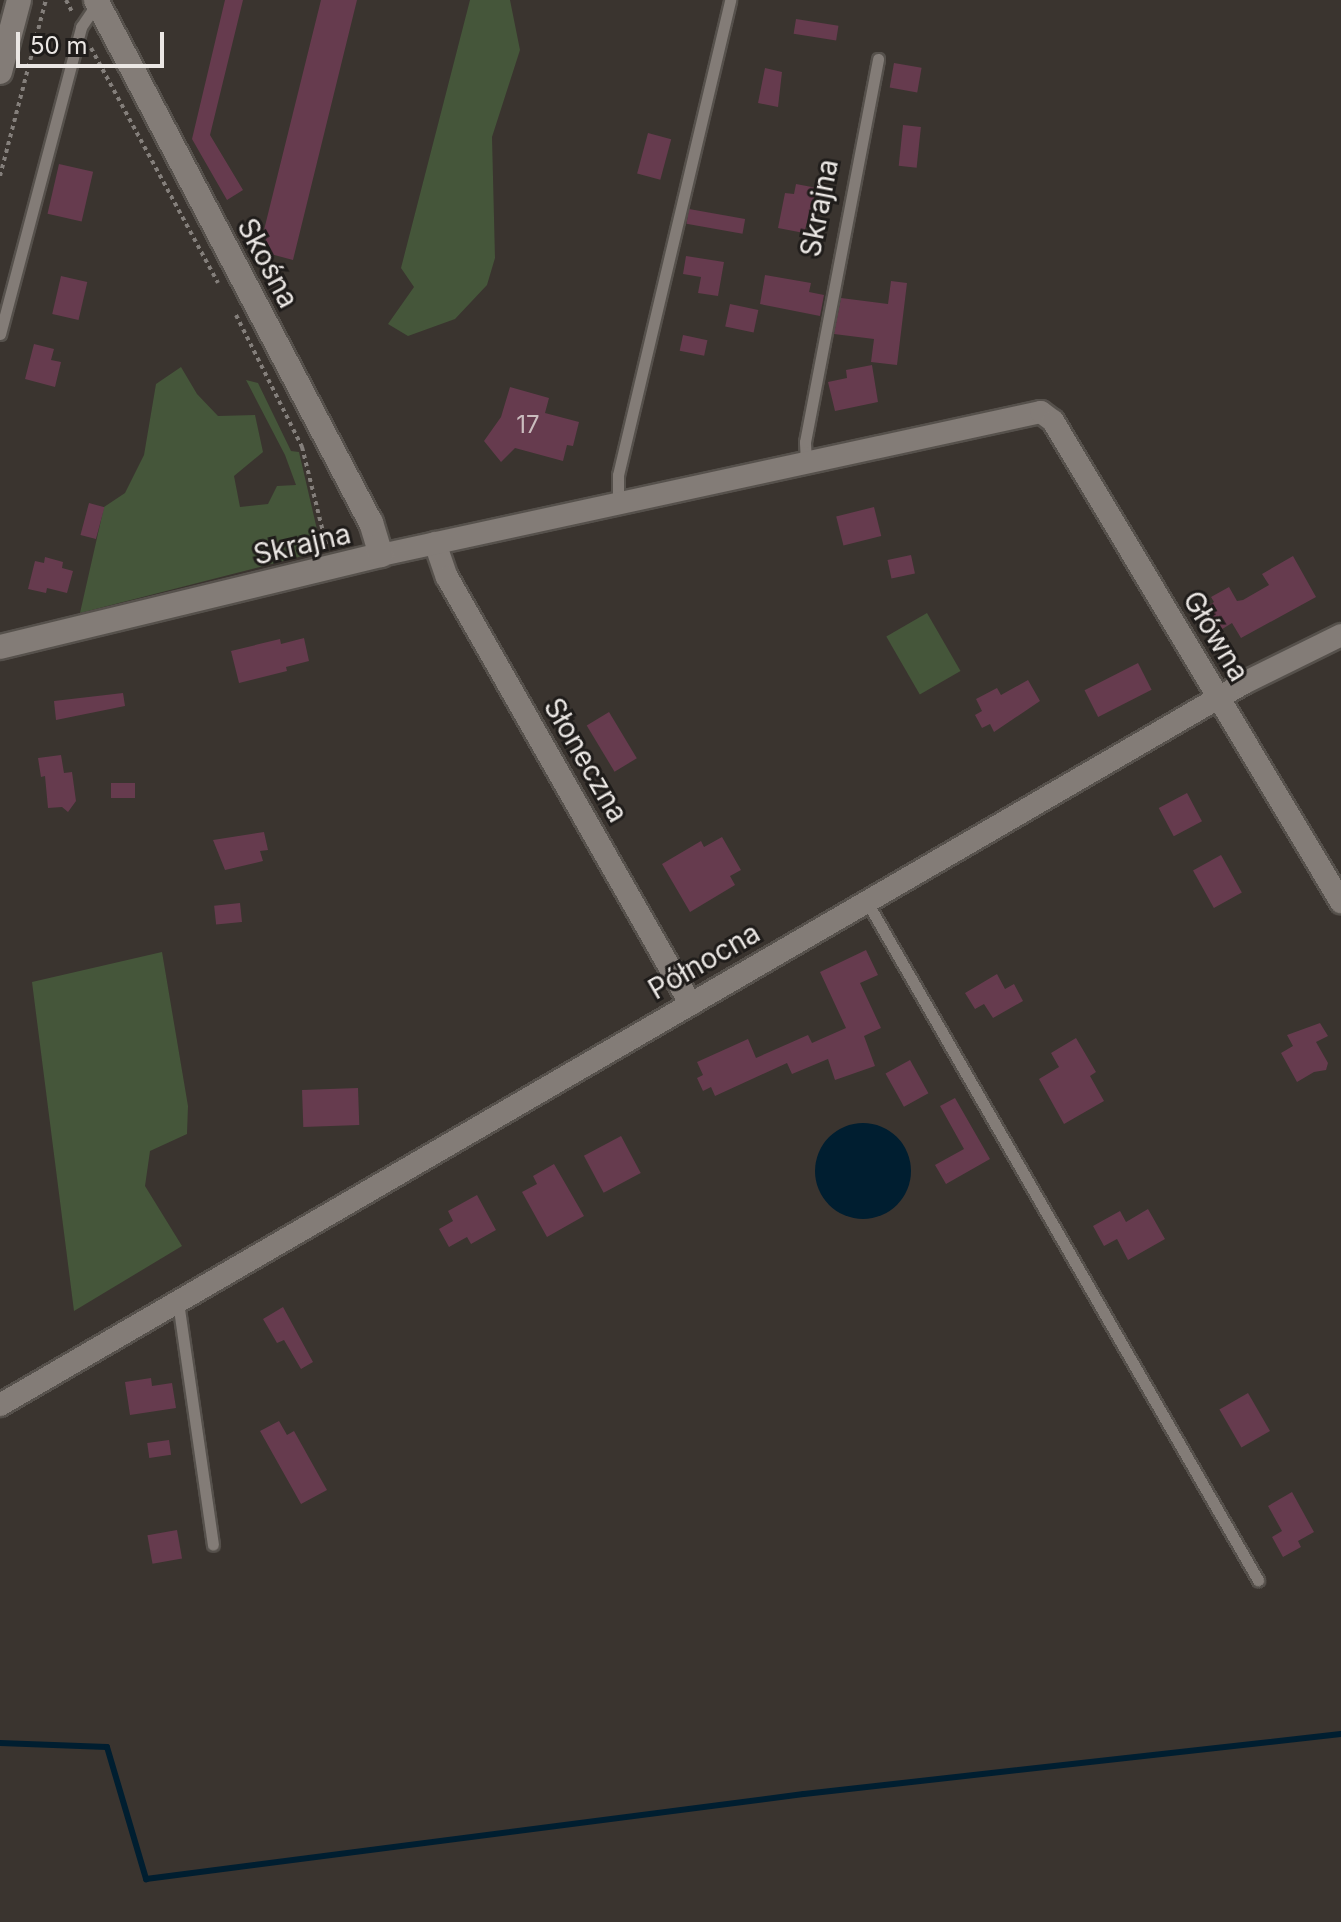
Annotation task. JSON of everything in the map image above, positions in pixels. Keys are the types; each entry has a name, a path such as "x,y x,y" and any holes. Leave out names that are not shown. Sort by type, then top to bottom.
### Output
{"street":[{"path":"0,72 19,0"},
{"name":"Skośna","path":"97,1 371,523 381,555"},
{"name":"Skrajna","path":"0,647 381,555 1032,411"},
{"name":"Główna","path":"1032,411 1049,416 1053,421 1341,902"},
{"name":"Słoneczna","path":"435,543 447,577 691,1004"},
{"name":"Północna","path":"0,1405 1218,698 1341,635"}],"lane":[{"path":"618,503 618,475 730,0"},
{"path":"0,334 81,27 97,1"},
{"name":"Skrajna","path":"806,462 805,442 878,59"},
{"path":"867,902 1258,1580"},
{"path":"178,1301 213,1544"}],"path":[{"path":"0,176 46,0"},
{"path":"66,0 204,260 226,294"},
{"path":"235,311 302,447 331,568"}],"green space":[{"path":"470,0 510,0 520,50 492,137 495,258 487,285 455,319 408,336 388,324 414,287 401,268"},
{"path":"181,367 197,394 218,416 255,415 263,452 234,476 240,507 268,504 277,486 296,485 285,455 246,380 258,383 291,451 299,452 322,551 80,613 104,507 125,493 144,455 156,384"},
{"path":"927,613 960,671 920,695 886,636"},
{"path":"162,952 188,1106 187,1134 150,1151 145,1186 182,1246 74,1311 32,982"}],"water":[{"path":"863,1123 882,1126 897,1137 908,1152 911,1171 908,1190 897,1205 882,1216 863,1219 844,1216 829,1205 818,1190 815,1171 818,1152 829,1137 844,1126"}],"building":[{"path":"225,0 243,0 210,135 243,190 227,200 192,139"},
{"path":"321,0 357,0 293,260 263,252 267,235 263,234"},
{"path":"796,19 838,26 836,41 794,34"},
{"path":"894,63 922,68 917,92 890,88"},
{"path":"765,68 782,72 778,107 758,103"},
{"path":"903,125 921,127 917,168 899,166"},
{"path":"648,133 671,139 660,180 637,174"},
{"path":"59,164 93,172 82,222 48,214"},
{"path":"796,184 817,188 804,233 778,228 785,193 794,194"},
{"path":"689,209 745,219 743,234 686,224"},
{"path":"686,256 724,262 718,296 698,293 701,277 683,274"},
{"path":"765,275 811,283 809,292 824,295 820,316 760,304"},
{"path":"61,276 87,282 79,320 52,314"},
{"path":"891,281 907,283 897,365 871,362 874,339 834,334 841,298 888,304"},
{"path":"730,304 758,310 754,333 725,326"},
{"path":"683,335 707,340 704,356 680,351"},
{"path":"34,344 54,349 51,360 61,362 55,387 25,379"},
{"path":"872,365 878,402 835,411 828,382 847,378 846,370"},
{"path":"510,387 549,398 545,413 579,422 573,446 567,445 563,461 515,448 501,462 484,441 501,417"},
{"path":"89,503 104,507 96,539 80,535"},
{"path":"874,507 881,536 843,546 836,516"},
{"path":"911,555 915,574 891,579 888,560"},
{"path":"1293,556 1316,597 1241,638 1232,623 1219,631 1207,607 1214,602 1211,597 1229,587 1237,601 1243,600 1269,585 1262,574"},
{"path":"45,557 63,562 62,568 73,571 67,593 47,588 46,593 28,589 35,561 44,563"},
{"path":"304,638 309,661 286,667 287,671 239,683 231,651 280,639 281,644"},
{"path":"1138,663 1152,690 1098,717 1085,690"},
{"path":"1028,680 1040,701 994,732 990,724 982,728 975,715 982,711 976,699 997,688 1001,695"},
{"path":"123,693 125,706 56,720 54,701"},
{"path":"609,712 637,758 615,772 587,725"},
{"path":"61,755 64,773 72,772 76,801 68,812 62,807 48,808 45,776 41,777 38,758"},
{"path":"111,783 135,783 135,798 111,798"},
{"path":"1187,793 1202,821 1174,836 1159,808"},
{"path":"264,832 268,850 260,851 263,861 225,870 213,840"},
{"path":"722,837 741,870 730,876 735,885 690,912 662,864 701,841 704,847"},
{"path":"1221,855 1242,893 1214,908 1193,871"},
{"path":"240,903 242,922 216,925 214,906"},
{"path":"866,950 878,975 860,983 881,1028 864,1036 875,1066 835,1080 828,1059 792,1074 787,1063 715,1096 711,1087 703,1091 697,1078 703,1075 697,1062 748,1039 756,1058 808,1035 812,1043 846,1028 820,972"},
{"path":"997,974 1005,989 1014,984 1023,1001 993,1018 984,1004 975,1009 965,993"},
{"path":"1320,1023 1328,1036 1316,1042 1328,1063 1326,1070 1314,1072 1297,1082 1281,1053 1293,1046 1287,1035"},
{"path":"1076,1038 1096,1072 1090,1076 1104,1101 1064,1124 1039,1079 1059,1067 1051,1053"},
{"path":"910,1060 928,1093 904,1107 886,1074"},
{"path":"358,1088 359,1125 303,1127 302,1090"},
{"path":"955,1098 990,1159 946,1184 935,1165 964,1149 940,1106"},
{"path":"621,1136 641,1173 604,1193 584,1156"},
{"path":"554,1164 584,1216 547,1237 522,1192 537,1184 533,1176"},
{"path":"477,1195 496,1230 471,1244 467,1237 449,1247 439,1229 453,1221 448,1211"},
{"path":"1148,1209 1165,1239 1128,1260 1117,1239 1104,1246 1093,1226 1120,1211 1126,1222"},
{"path":"283,1307 313,1362 301,1369 284,1340 277,1343 263,1319"},
{"path":"151,1378 152,1386 172,1383 176,1408 130,1415 125,1382"},
{"path":"1248,1393 1270,1431 1241,1448 1219,1410"},
{"path":"279,1421 287,1435 294,1431 327,1490 301,1504 260,1431"},
{"path":"169,1440 171,1455 149,1458 147,1443"},
{"path":"1292,1492 1314,1532 1298,1541 1301,1547 1283,1557 1272,1537 1282,1531 1268,1506"},
{"path":"177,1530 182,1559 152,1564 147,1535"}],"waterway":[{"path":"0,1743 107,1747 146,1879 804,1794 1341,1734"}]}
